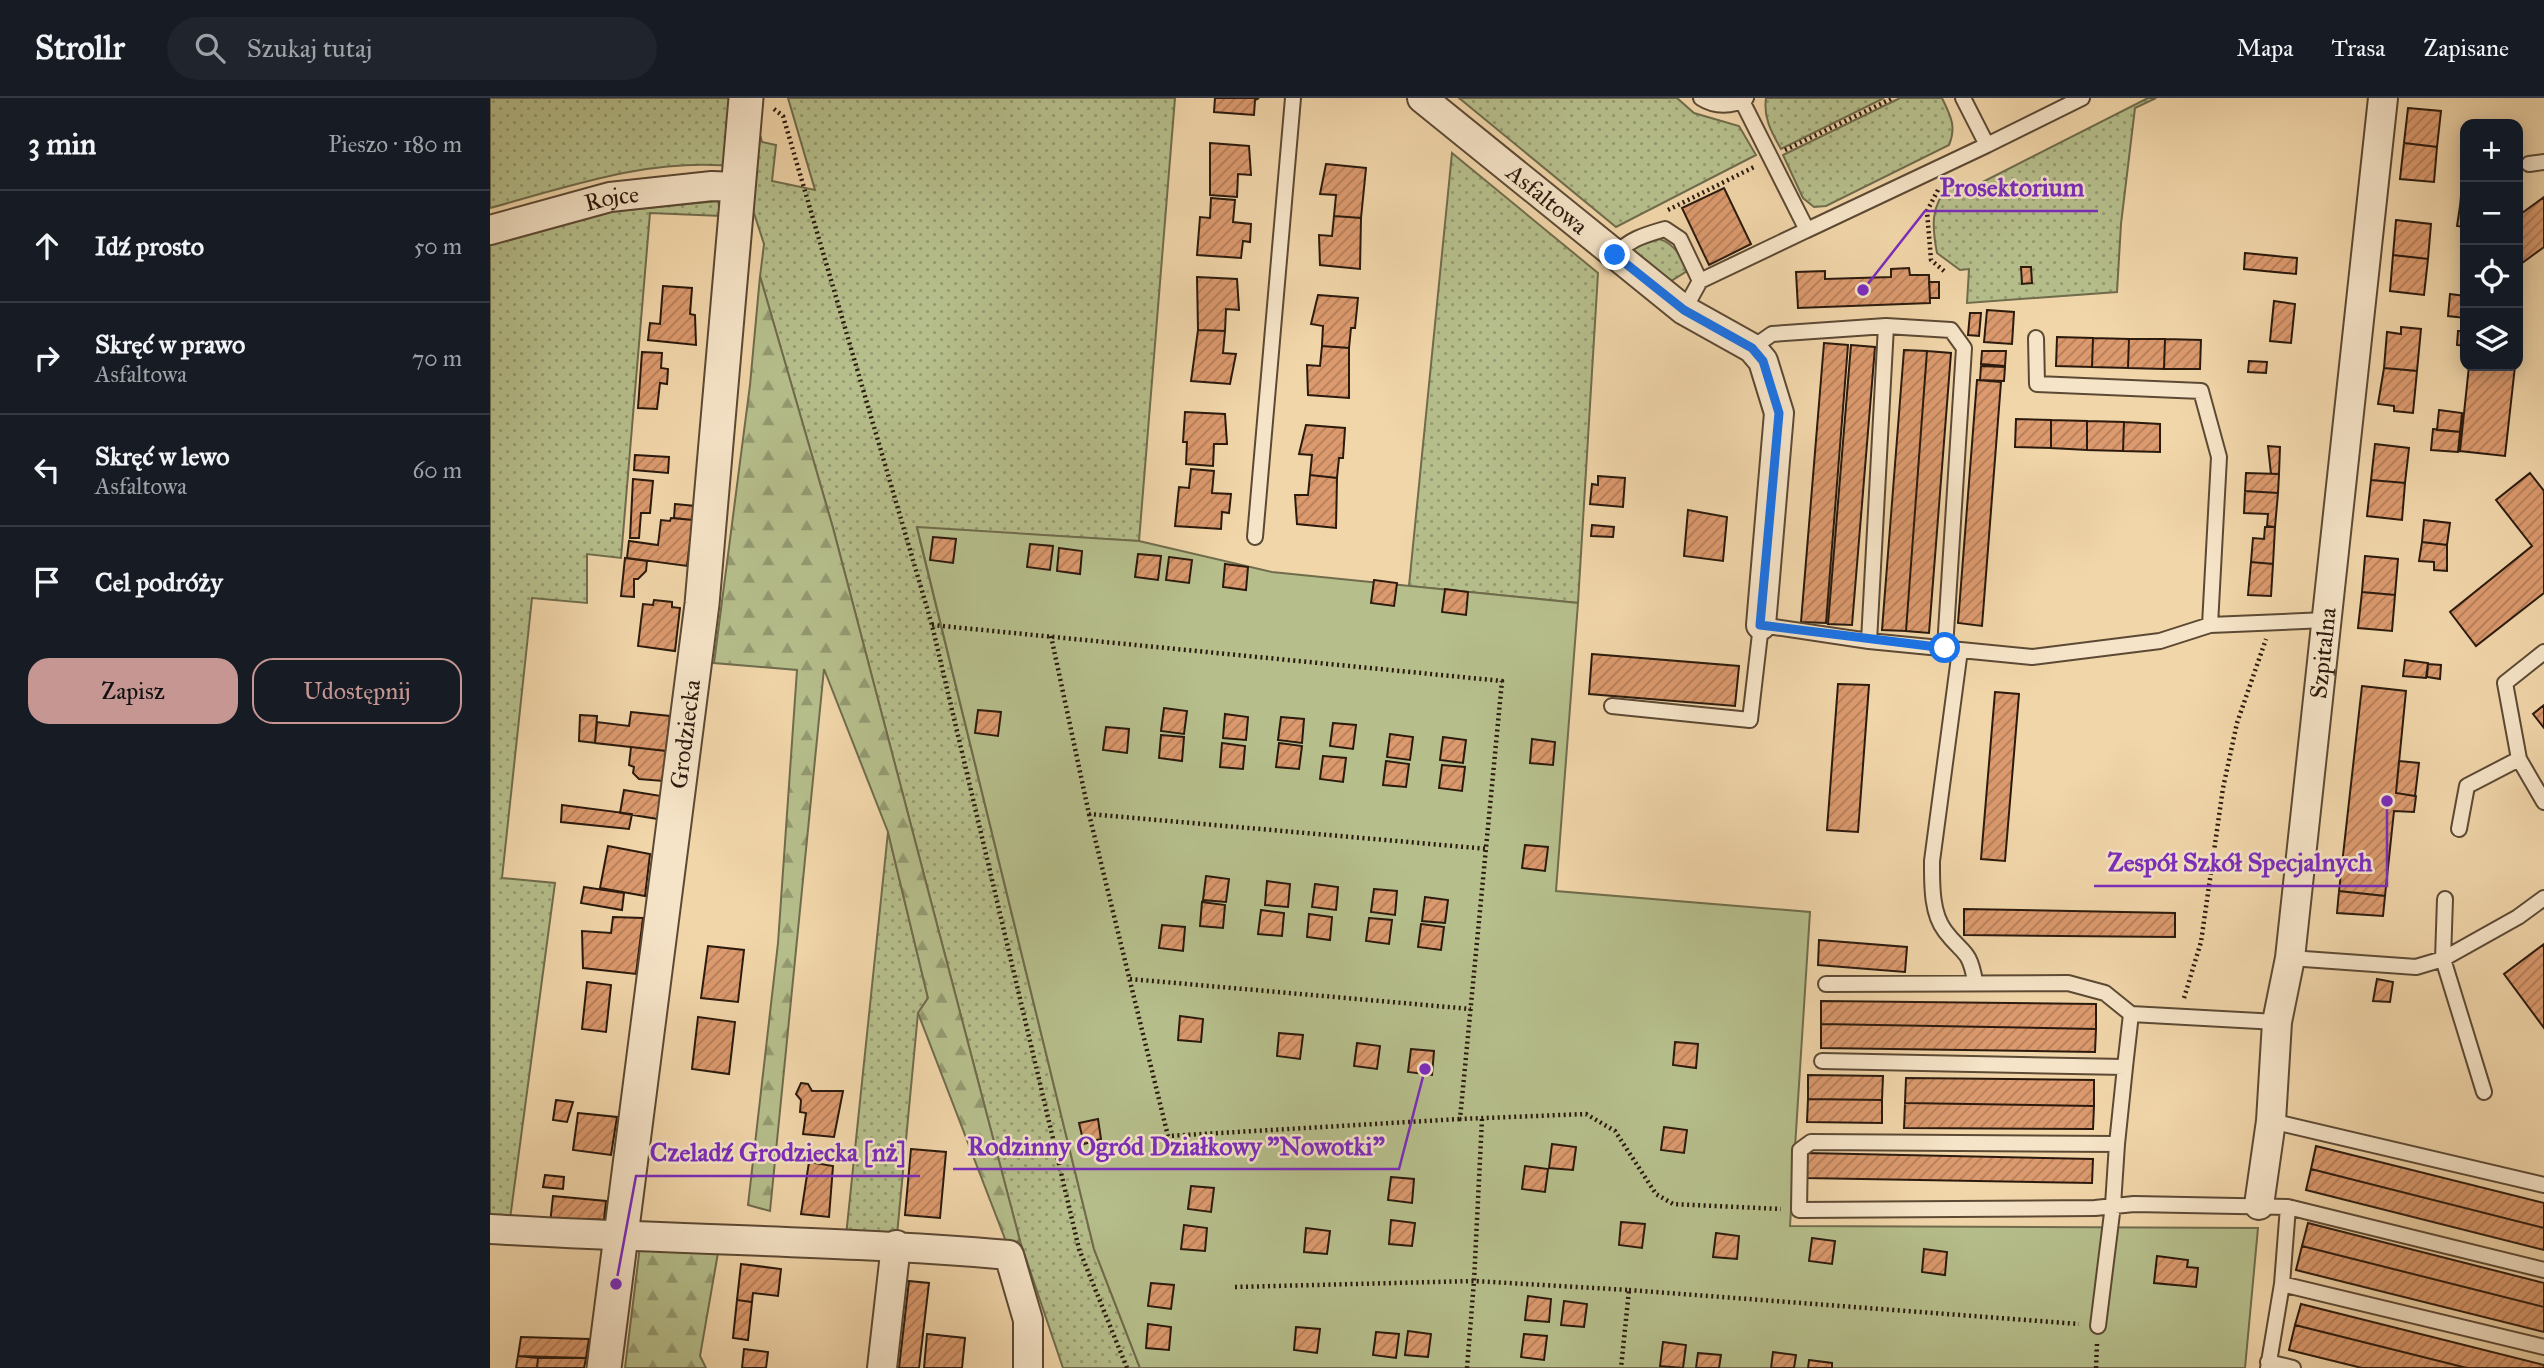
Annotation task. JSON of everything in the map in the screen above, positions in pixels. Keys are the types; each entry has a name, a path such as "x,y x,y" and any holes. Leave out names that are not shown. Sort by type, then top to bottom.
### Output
{"street":[{"name":"Asfaltowa","path":"1422,98 1684,310 1752,348"},
{"name":"Szpitalna","path":"2259,1205 2271,1121 2277,1022 2290,958 2383,98"},
{"name":"Grodziecka","path":"604,1368 702,604 737,187 757,101"},
{"name":"Rojce","path":"490,230 609,188 737,187"},
{"path":"1752,348 1763,361 1779,413 1760,625"},
{"path":"490,1229 621,1237 896,1245 1009,1255 1028,1320 1028,1368"},
{"path":"882,1368 896,1245"}],"lane":[{"path":"1255,537 1293,98"},
{"path":"1701,98 1717,105 1744,100 1807,230"},
{"path":"1964,98 1987,145"},
{"path":"1684,310 1700,281 2082,98"},
{"path":"1615,255 1624,245 1641,236 1665,229 1680,239 1700,281"},
{"path":"1869,641 1886,326"},
{"path":"1752,348 1772,334 1886,326 1951,330 1964,348 1953,649 1932,862 1933,897 1944,930 1971,957 1975,981"},
{"path":"2036,338 2037,384 2201,391 2219,457 2210,625"},
{"path":"1612,706 1750,720 1760,625 1869,641 2032,657 2160,641 2210,625 2326,620"},
{"path":"2544,652 2505,683 2519,759 2544,802"},
{"path":"2459,829 2467,786 2519,759"},
{"path":"2445,898 2443,959 2484,1092"},
{"path":"2290,958 2416,967 2443,959 2518,918 2544,898"},
{"path":"1826,984 1975,981 2068,983 2105,993 2131,1014 2277,1022"},
{"path":"2098,1326 2113,1205 2131,1014"},
{"path":"1822,1061 2125,1067"},
{"path":"2271,1121 2544,1185"},
{"path":"2117,1144 1811,1142 1800,1150 1799,1210 2095,1208 2113,1205 2288,1207 2544,1270"},
{"path":"2288,1207 2281,1284 2268,1365 2293,1368"},
{"path":"2281,1284 2544,1347"}],"path":[{"path":"1658,215 1893,98"},
{"path":"757,101 783,116 932,625 1080,1249 1127,1368"},
{"path":"1941,187 1927,211 1931,260 1944,271"},
{"path":"2183,1016 2183,1000 2201,942 2223,788 2238,723 2272,622"},
{"path":"932,625 1502,681 1460,1119"},
{"path":"1051,636 1089,814 1168,1136 1586,1114 1615,1131 1656,1194 1673,1204 1799,1210"},
{"path":"1089,814 1488,849"},
{"path":"1130,979 1471,1009"},
{"path":"1467,1368 1482,1119"},
{"path":"1235,1287 1474,1281 1629,1290 2098,1326 2096,1368"},
{"path":"1621,1368 1629,1290"}],"green space":[{"path":"490,98 750,98 762,142 776,145 772,181 815,190 788,98 1175,98 1139,541 917,528 1094,1249 1140,1368 1063,1368 1020,1241 833,528 760,277 764,244 739,167 707,165 644,169 582,182 490,208"},
{"path":"1459,98 1677,98 1694,113 1739,126 1756,155 1616,227"},
{"path":"1766,98 1884,98 1781,149 1767,119"},
{"path":"1900,98 1942,98 1952,126 1949,145 1826,206 1814,207 1803,198 1783,155"},
{"path":"2148,98 2156,98 2135,108 2121,224 2117,292 1967,303 1969,269 1960,270 1937,253 1934,217 1943,193 1950,186 1961,193"},
{"path":"1452,153 1598,273 1578,603 1409,586"},
{"path":"718,201 721,216 650,213 621,558 587,554 587,603 532,598 502,878 555,883 510,1219 490,1218 490,244 607,212"},
{"path":"1651,237 1670,244 1687,271 1668,283 1633,257 1633,249"},
{"path":"760,276 833,528 1020,1241 1007,1244 918,1013 928,998 888,832 824,669 770,1211 748,1205 778,943 797,670 714,663 750,385"},
{"path":"917,527 1139,541 1272,572 1578,603 1556,891 1810,912 1790,1226 2258,1228 2245,1368 1140,1368 1094,1249"},
{"path":"888,832 928,998 918,1013 897,1235 846,1236"},
{"path":"640,1246 719,1247 700,1356 706,1368 625,1368"}],"building":[{"path":"1215,98 1259,98 1255,100 1254,115 1214,112"},
{"path":"2408,108 2441,111 2437,147 2404,143"},
{"path":"1210,143 1249,146 1251,175 1238,174 1237,197 1210,195"},
{"path":"2404,143 2437,147 2434,182 2400,179"},
{"path":"1326,164 1366,168 1361,218 1334,216 1336,195 1320,194"},
{"path":"1724,188 1751,244 1709,265 1682,208"},
{"path":"2544,197 2544,247 2523,262 2523,245 2523,212"},
{"path":"1211,198 1235,200 1233,222 1251,224 1250,242 1243,241 1241,258 1197,255 1200,217 1210,218"},
{"path":"1334,216 1361,218 1360,269 1320,265 1319,235 1332,236"},
{"path":"2396,220 2431,224 2428,259 2393,255"},
{"path":"2245,253 2297,258 2296,274 2244,269"},
{"path":"2393,255 2428,259 2424,295 2390,291"},
{"path":"2021,267 2031,267 2032,283 2022,284"},
{"path":"1909,268 1910,275 1929,275 1930,303 1798,308 1796,272 1825,271 1825,279 1891,277 1891,269"},
{"path":"1197,277 1237,279 1239,310 1226,309 1225,331 1198,330"},
{"path":"1929,282 1939,282 1939,298 1930,298"},
{"path":"663,286 692,288 690,314 695,315 696,345 648,340 650,323 660,324"},
{"path":"2450,294 2460,295 2460,317 2448,316"},
{"path":"1318,295 1358,298 1355,328 1351,328 1349,348 1322,346 1323,326 1311,324"},
{"path":"2274,301 2295,304 2291,343 2270,341"},
{"path":"1987,310 2014,312 2012,344 1984,342"},
{"path":"1970,313 1981,313 1979,336 1968,335"},
{"path":"2401,327 2421,329 2417,371 2384,368 2387,332 2401,334"},
{"path":"1198,330 1225,331 1223,353 1236,354 1230,384 1191,381"},
{"path":"2458,331 2460,331 2460,345 2457,345"},
{"path":"2057,337 2093,338 2092,367 2056,366"},
{"path":"2093,338 2129,339 2128,368 2092,367"},
{"path":"2129,339 2165,339 2164,369 2128,368"},
{"path":"2165,339 2201,340 2200,369 2164,369"},
{"path":"1824,343 1848,345 1826,623 1801,622"},
{"path":"1851,345 1875,347 1852,625 1828,624"},
{"path":"1322,346 1349,348 1349,398 1308,395 1307,365 1320,366"},
{"path":"1904,350 1927,351 1906,631 1882,630"},
{"path":"1927,351 1951,353 1929,633 1906,631"},
{"path":"1982,351 2006,351 2005,366 1981,364"},
{"path":"642,352 662,353 661,368 668,369 667,384 660,383 657,409 638,408"},
{"path":"2249,361 2267,362 2266,373 2248,372"},
{"path":"1981,366 2005,367 2004,381 1980,380"},
{"path":"2384,368 2417,371 2413,413 2394,411 2394,406 2378,404"},
{"path":"2468,371 2514,371 2505,456 2460,451"},
{"path":"1977,380 2001,382 1982,626 1958,623"},
{"path":"2439,410 2462,413 2460,432 2437,430"},
{"path":"1185,412 1225,414 1227,444 1214,444 1213,466 1186,464 1187,442 1183,442"},
{"path":"2016,419 2051,420 2051,448 2015,447"},
{"path":"2051,420 2087,421 2087,450 2051,448"},
{"path":"2087,421 2124,422 2123,451 2087,450"},
{"path":"2124,422 2160,424 2160,452 2123,451"},
{"path":"1306,425 1345,428 1343,458 1339,458 1337,478 1310,475 1312,455 1299,454"},
{"path":"2433,429 2460,432 2458,452 2431,450"},
{"path":"2375,444 2409,448 2405,483 2371,480"},
{"path":"2268,446 2280,447 2279,474 2271,474"},
{"path":"635,455 669,457 668,473 634,470"},
{"path":"1191,469 1214,471 1212,493 1231,494 1229,513 1222,512 1221,529 1175,526 1179,487 1189,488"},
{"path":"2246,473 2279,474 2278,493 2245,491"},
{"path":"2530,473 2544,491 2544,593 2476,646 2450,612 2532,546 2496,500"},
{"path":"1310,475 1337,478 1336,528 1297,524 1295,495 1308,495"},
{"path":"1598,476 1625,478 1623,507 1590,504 1592,484 1598,485"},
{"path":"633,479 653,481 650,513 641,513 639,538 630,538"},
{"path":"2371,480 2405,483 2402,520 2367,516"},
{"path":"2245,491 2278,493 2275,527 2267,526 2268,514 2244,513"},
{"path":"675,504 695,506 693,520 674,518"},
{"path":"1688,510 1727,517 1723,561 1684,556"},
{"path":"671,518 693,520 687,566 627,558 629,541 658,545 661,520 670,521"},
{"path":"2424,520 2450,523 2447,545 2422,542"},
{"path":"1592,525 1614,527 1613,537 1591,536"},
{"path":"2265,527 2275,527 2273,564 2251,562 2253,538 2264,539"},
{"path":"933,537 956,539 953,563 930,560"},
{"path":"2422,542 2447,545 2447,571 2434,570 2434,562 2419,561"},
{"path":"1030,544 1053,546 1050,570 1027,567"},
{"path":"1059,548 1082,551 1080,574 1057,571"},
{"path":"1138,554 1161,556 1158,580 1135,577"},
{"path":"2365,556 2398,559 2395,595 2362,592"},
{"path":"1169,557 1192,560 1189,583 1166,580"},
{"path":"625,558 647,561 646,571 638,579 634,579 634,597 621,596"},
{"path":"2251,562 2273,564 2271,596 2248,595"},
{"path":"1225,564 1248,567 1246,590 1223,587"},
{"path":"1374,580 1397,583 1394,606 1371,603"},
{"path":"1445,589 1468,592 1466,615 1442,612"},
{"path":"2362,592 2395,595 2392,631 2358,628"},
{"path":"654,600 672,602 672,607 680,608 675,651 638,646 643,604 653,605"},
{"path":"1592,654 1739,666 1735,706 1589,694"},
{"path":"2405,660 2428,663 2426,678 2403,676"},
{"path":"2428,664 2441,665 2440,679 2427,677"},
{"path":"1838,684 1869,685 1858,832 1827,830"},
{"path":"2362,686 2406,691 2396,793 2416,796 2414,812 2394,811 2385,896 2339,891"},
{"path":"1995,692 2019,694 2005,861 1981,859"},
{"path":"2544,705 2544,728 2533,714"},
{"path":"1164,708 1187,711 1184,734 1161,731"},
{"path":"978,710 1001,712 998,736 975,733"},
{"path":"631,712 670,716 666,751 595,743 597,722 629,726"},
{"path":"1225,714 1248,717 1246,740 1223,738"},
{"path":"580,715 597,716 595,743 579,741"},
{"path":"1281,717 1304,719 1302,743 1278,740"},
{"path":"1333,723 1356,725 1353,749 1330,746"},
{"path":"1106,727 1129,729 1127,753 1103,750"},
{"path":"1390,734 1413,737 1410,760 1387,757"},
{"path":"1161,735 1184,737 1182,761 1159,758"},
{"path":"1443,737 1466,740 1463,763 1440,760"},
{"path":"1532,739 1555,742 1553,765 1530,763"},
{"path":"1222,743 1245,746 1243,769 1220,767"},
{"path":"1279,743 1302,746 1299,769 1276,767"},
{"path":"631,747 666,751 663,781 639,779 633,773 634,767 629,765"},
{"path":"1323,756 1346,758 1343,782 1320,779"},
{"path":"1386,761 1409,764 1406,787 1383,785"},
{"path":"2399,761 2419,763 2415,796 2396,793"},
{"path":"1442,765 1465,767 1462,791 1439,788"},
{"path":"624,790 661,796 658,819 620,813"},
{"path":"562,805 632,814 629,829 561,822"},
{"path":"1525,845 1548,847 1545,871 1522,868"},
{"path":"608,846 650,854 645,896 600,888"},
{"path":"1206,876 1229,879 1226,902 1203,900"},
{"path":"1267,881 1290,884 1288,907 1265,905"},
{"path":"1315,884 1338,887 1336,910 1312,907"},
{"path":"584,887 624,893 622,910 581,903"},
{"path":"1374,889 1397,891 1395,915 1371,912"},
{"path":"2339,891 2385,896 2383,916 2337,913"},
{"path":"1425,897 1448,900 1445,923 1422,921"},
{"path":"1202,902 1225,905 1223,928 1200,926"},
{"path":"1964,909 2175,913 2175,937 1964,935"},
{"path":"1261,910 1284,913 1282,936 1258,934"},
{"path":"1309,914 1332,917 1330,940 1307,937"},
{"path":"613,917 643,918 636,974 583,968 582,931 611,933"},
{"path":"1369,918 1392,920 1389,944 1366,941"},
{"path":"1421,924 1444,927 1441,950 1418,947"},
{"path":"1162,925 1185,927 1183,951 1159,948"},
{"path":"1819,940 1907,947 1905,972 1818,965"},
{"path":"2544,944 2544,1028 2504,974"},
{"path":"708,946 744,950 738,1002 701,998"},
{"path":"2377,979 2393,982 2390,1002 2373,1001"},
{"path":"587,982 611,985 606,1032 582,1029"},
{"path":"1821,1001 2096,1004 2096,1029 1821,1024"},
{"path":"1180,1016 1203,1019 1201,1042 1178,1040"},
{"path":"698,1017 735,1022 729,1074 692,1069"},
{"path":"1821,1024 2096,1029 2095,1052 1821,1048"},
{"path":"1279,1033 1303,1035 1300,1059 1277,1056"},
{"path":"1675,1042 1698,1044 1696,1068 1673,1065"},
{"path":"1357,1043 1380,1046 1377,1069 1354,1066"},
{"path":"1411,1049 1434,1051 1432,1075 1408,1072"},
{"path":"1808,1075 1883,1076 1882,1100 1808,1099"},
{"path":"1906,1078 2094,1080 2094,1106 1905,1103"},
{"path":"801,1083 808,1084 812,1091 843,1091 834,1137 803,1134 806,1113 800,1112 801,1100 796,1094"},
{"path":"1808,1099 1882,1100 1882,1123 1807,1122"},
{"path":"556,1100 573,1102 567,1122 553,1120"},
{"path":"1905,1103 2094,1106 2093,1129 1904,1128"},
{"path":"578,1113 617,1117 611,1155 573,1150"},
{"path":"1098,1119 1101,1139 1084,1144 1079,1123"},
{"path":"1664,1127 1687,1130 1684,1153 1661,1150"},
{"path":"1552,1144 1576,1147 1573,1170 1549,1168"},
{"path":"2316,1146 2544,1203 2544,1228 2311,1169"},
{"path":"911,1149 946,1152 940,1218 905,1215"},
{"path":"1807,1153 2093,1159 2092,1183 1805,1178"},
{"path":"809,1162 833,1166 829,1217 801,1214"},
{"path":"1525,1166 1548,1169 1545,1192 1522,1189"},
{"path":"2311,1169 2544,1228 2544,1250 2306,1190"},
{"path":"545,1175 564,1177 563,1189 543,1187"},
{"path":"1391,1177 1414,1179 1412,1203 1388,1200"},
{"path":"1191,1186 1214,1188 1211,1212 1188,1209"},
{"path":"553,1196 606,1201 604,1220 588,1219 587,1228 550,1224"},
{"path":"1391,1220 1415,1223 1412,1246 1389,1244"},
{"path":"1621,1222 1645,1224 1642,1248 1619,1245"},
{"path":"2308,1223 2544,1283 2544,1307 2302,1246"},
{"path":"1184,1225 1207,1228 1205,1251 1181,1249"},
{"path":"1306,1228 1330,1231 1327,1254 1304,1252"},
{"path":"1716,1233 1739,1236 1737,1259 1713,1257"},
{"path":"1812,1238 1835,1241 1832,1264 1809,1261"},
{"path":"2302,1246 2544,1307 2544,1332 2296,1270"},
{"path":"1924,1249 1947,1252 1945,1275 1922,1272"},
{"path":"2157,1256 2188,1260 2187,1267 2198,1268 2196,1287 2154,1283"},
{"path":"741,1264 781,1269 778,1296 753,1293 752,1302 737,1300"},
{"path":"909,1281 929,1283 919,1368 899,1368"},
{"path":"1151,1283 1174,1285 1171,1309 1148,1306"},
{"path":"1528,1296 1551,1299 1549,1322 1525,1320"},
{"path":"737,1300 752,1302 748,1340 733,1338"},
{"path":"1564,1301 1587,1304 1584,1327 1561,1325"},
{"path":"2301,1304 2544,1365 2544,1368 2467,1368 2295,1325"},
{"path":"1148,1324 1171,1327 1169,1350 1146,1348"},
{"path":"2295,1325 2467,1368 2362,1368 2289,1350"},
{"path":"1296,1327 1320,1329 1317,1353 1294,1350"},
{"path":"1408,1331 1431,1334 1428,1357 1405,1355"},
{"path":"1376,1332 1399,1334 1396,1358 1373,1355"},
{"path":"927,1334 965,1338 962,1368 924,1368"},
{"path":"1524,1334 1547,1336 1544,1360 1521,1357"},
{"path":"521,1337 589,1339 586,1358 518,1356"},
{"path":"1663,1342 1686,1345 1683,1368 1660,1366"},
{"path":"744,1349 768,1352 766,1368 742,1368"},
{"path":"1773,1352 1796,1355 1794,1368 1771,1368"},
{"path":"1698,1353 1721,1355 1719,1368 1696,1368"},
{"path":"518,1356 538,1358 537,1368 516,1368"},
{"path":"538,1358 586,1358 584,1368 537,1368"},
{"path":"1809,1360 1832,1363 1832,1368 1808,1368"}],"place":[{"name":"Prosektorium","path":"1863,290"},
{"name":"Zespół Szkół Specjalnych","path":"2387,801"},
{"name":"Rodzinny Ogród Działkowy \"Nowotki\"","path":"1425,1069"},
{"name":"Czeladź Grodziecka [nż]","path":"616,1284"}],"route":[{"path":"1615,255 1684,310 1752,348 1763,361 1772,382 1779,413 1760,625 1869,641 1945,648"}]}
